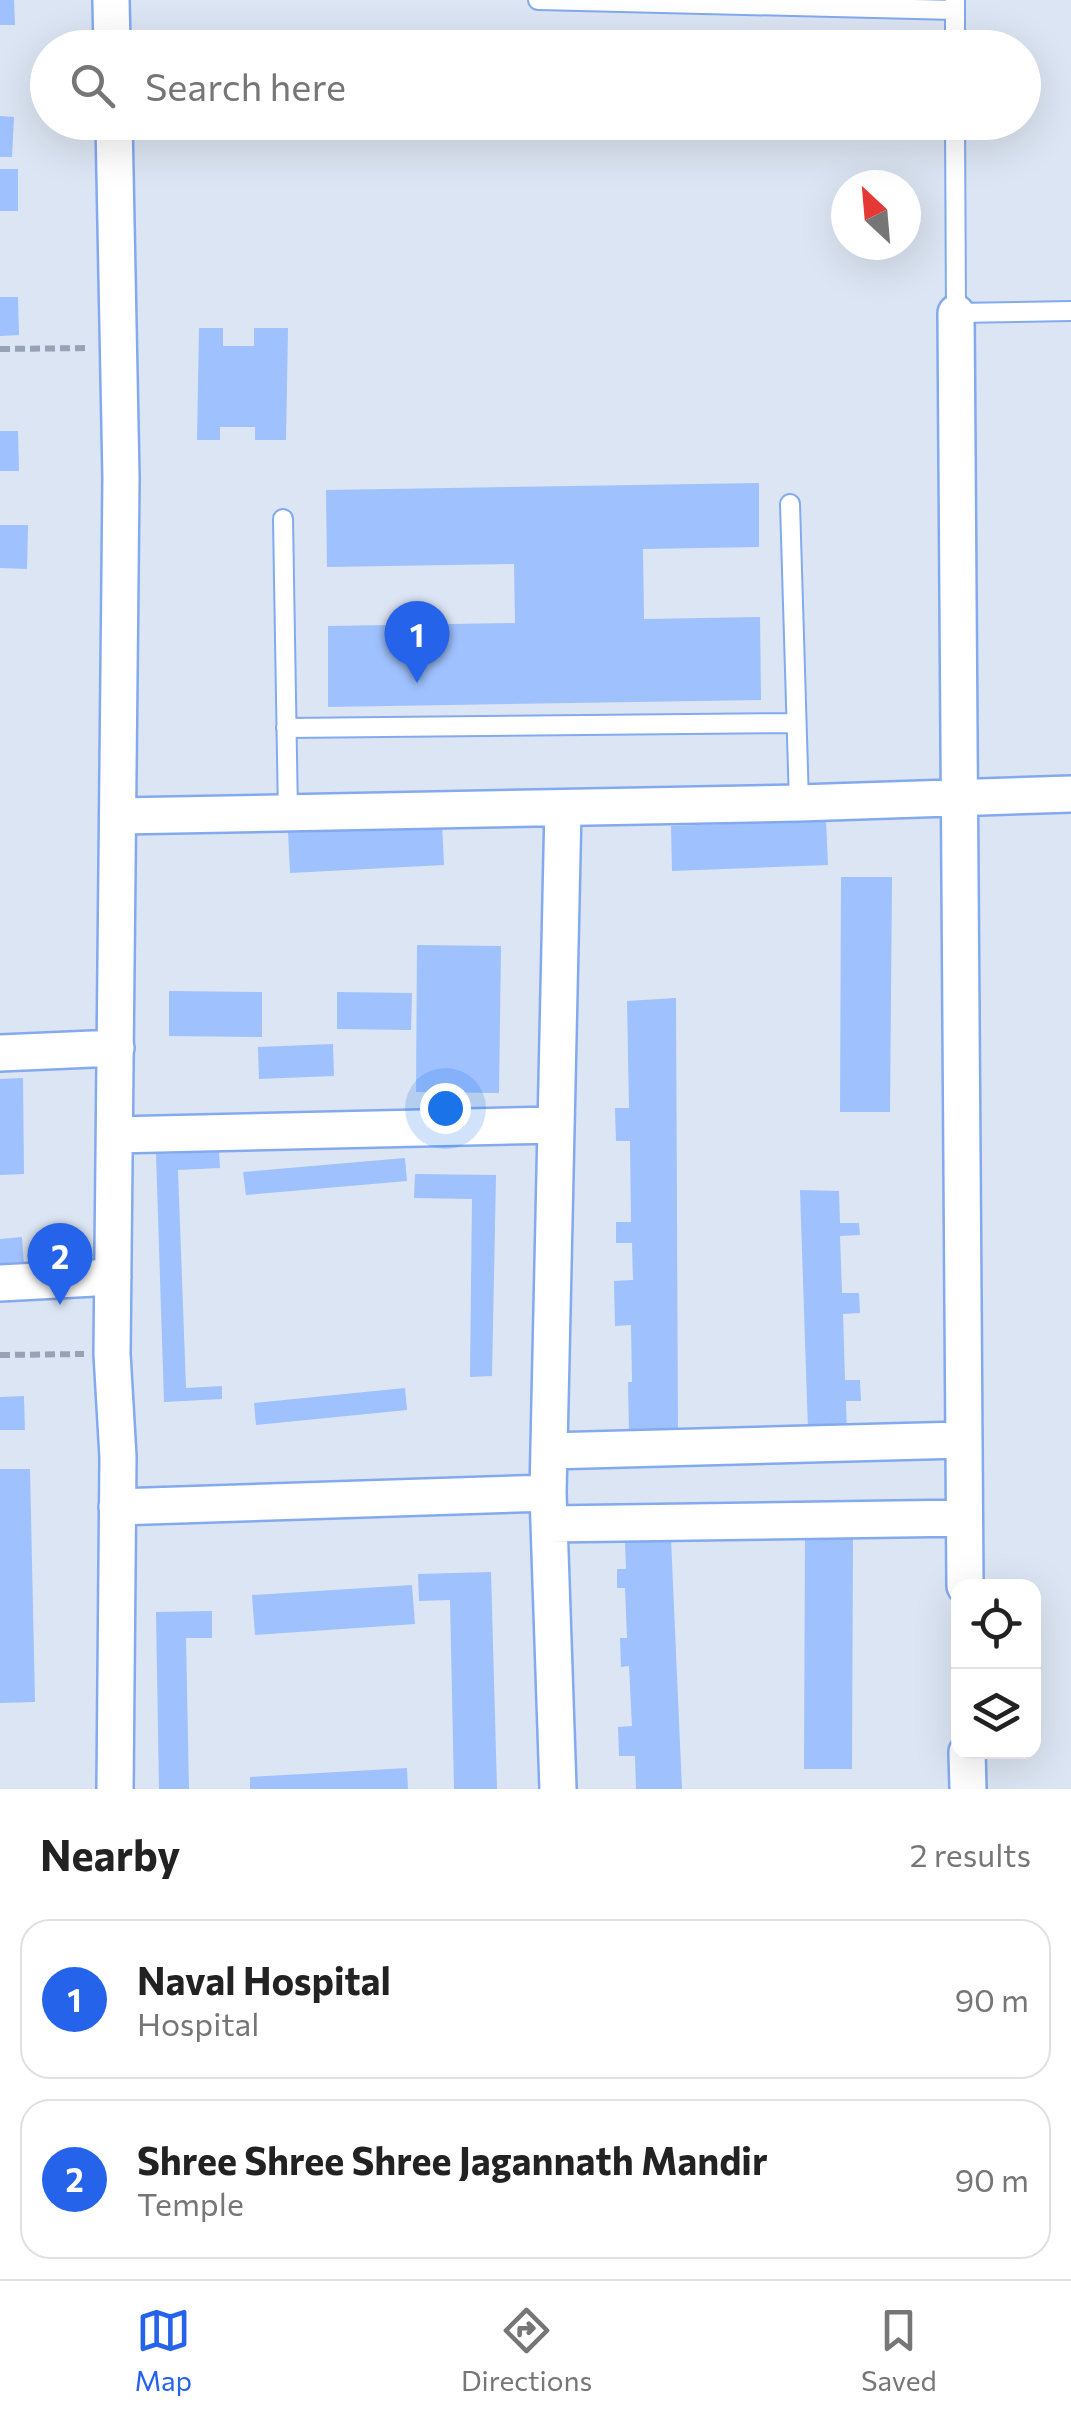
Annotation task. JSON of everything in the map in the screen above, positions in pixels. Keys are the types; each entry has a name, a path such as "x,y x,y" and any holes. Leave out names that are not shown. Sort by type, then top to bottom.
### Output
{"street":[{"path":"111,0 112,30"},
{"path":"115,140 121,347 120,816 112,1354 118,1458 116,1789"},
{"path":"956,313 965,1579"},
{"path":"120,816 1071,794"},
{"path":"558,1789 548,1509 563,808"},
{"path":"0,1053 116,1048"},
{"path":"115,1136 556,1125"},
{"path":"0,1282 113,1276"},
{"path":"549,1451 962,1440"},
{"path":"117,1507 548,1509 964,1518"},
{"path":"967,1759 968,1789"}],"lane":[{"path":"538,0 955,5"},
{"path":"956,140 956,313 1071,310"},
{"path":"790,504 799,803"},
{"path":"283,518 288,814"},
{"path":"286,728 796,723"}],"path":[{"path":"0,349 121,347"},
{"path":"0,1355 112,1354"}],"building":[{"path":"0,0 14,0 15,25 0,25"},
{"path":"0,116 14,117 12,157 0,157"},
{"path":"0,169 18,169 18,211 0,211"},
{"path":"0,297 18,297 19,335 0,336"},
{"path":"199,328 223,328 223,346 254,346 254,328 288,328 286,440 255,440 255,427 220,427 220,440 197,440"},
{"path":"0,431 18,431 19,471 0,471"},
{"path":"759,483 759,547 643,549 644,619 760,617 761,700 328,707 328,626 515,623 514,564 327,567 326,490"},
{"path":"0,525 28,525 27,569 0,568"},
{"path":"826,820 828,865 672,871 671,826"},
{"path":"442,823 444,865 290,873 288,831"},
{"path":"841,877 892,877 890,1112 840,1112"},
{"path":"417,945 501,946 499,1093 416,1092"},
{"path":"169,991 262,992 262,1037 169,1036"},
{"path":"337,992 412,993 411,1030 337,1029"},
{"path":"676,998 678,1435 629,1433 631,1325 615,1326 614,1281 633,1280 632,1243 616,1243 616,1222 631,1222 630,1141 616,1141 615,1108 629,1108 627,1001"},
{"path":"333,1044 334,1076 259,1079 258,1047"},
{"path":"23,1078 24,1174 0,1175 0,1079"},
{"path":"219,1152 220,1168 178,1170 186,1388 222,1386 222,1399 164,1402 156,1154"},
{"path":"405,1158 407,1181 246,1195 243,1172"},
{"path":"415,1174 496,1175 492,1376 470,1377 472,1199 414,1198"},
{"path":"800,1190 839,1191 840,1223 859,1223 860,1235 840,1236 842,1293 859,1293 860,1313 843,1314 845,1380 860,1380 861,1401 846,1401 847,1434 808,1431"},
{"path":"22,1237 24,1265 0,1267 0,1239"},
{"path":"405,1388 407,1410 256,1425 254,1403"},
{"path":"24,1396 25,1430 0,1430 0,1397"},
{"path":"0,1469 30,1469 35,1702 0,1703"},
{"path":"805,1533 853,1533 852,1769 804,1769"},
{"path":"671,1539 682,1789 636,1789 635,1756 619,1756 618,1727 632,1726 629,1666 621,1667 620,1638 627,1638 625,1588 617,1588 617,1569 626,1569 625,1542"},
{"path":"491,1572 497,1789 454,1789 450,1600 419,1601 418,1574"},
{"path":"412,1585 415,1624 255,1635 252,1595"},
{"path":"212,1611 212,1638 186,1638 189,1789 159,1789 156,1612"},
{"path":"407,1768 408,1789 250,1789 250,1777"}],"place":[{"name":"Naval Hospital","path":"417,683"},
{"name":"Shree Shree Shree Jagannath Mandir","path":"60,1305"}]}
